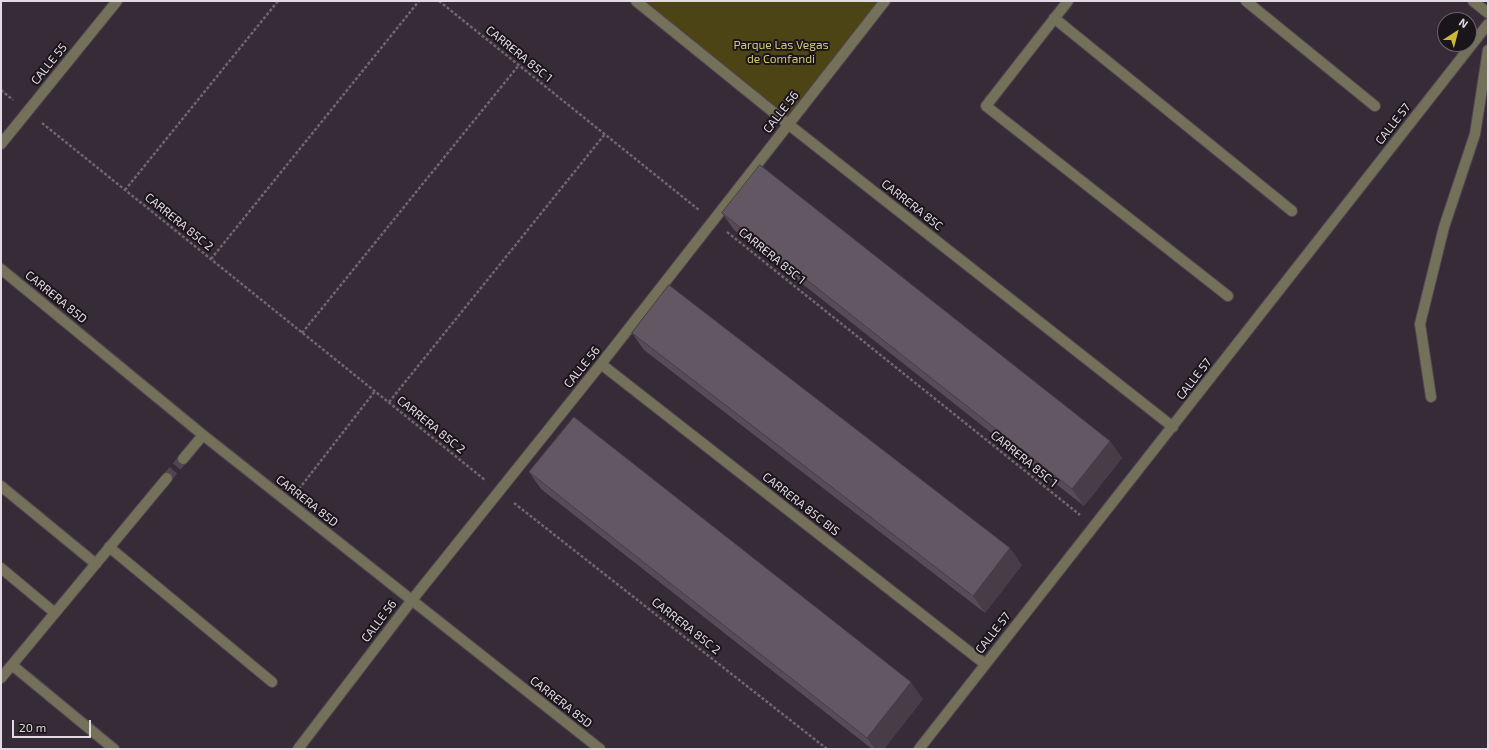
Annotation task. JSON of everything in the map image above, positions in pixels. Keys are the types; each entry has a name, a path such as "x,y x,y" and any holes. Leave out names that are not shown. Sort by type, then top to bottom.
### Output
{"street":[{"name":"CALLE 55","path":"1,144 117,1"},
{"name":"CARRERA 85C","path":"636,1 788,124 1173,427"},
{"name":"CALLE 56","path":"298,749 412,600 601,364 885,1"},
{"path":"1068,1 986,106 1228,296"},
{"path":"1246,1 1375,106"},
{"path":"1473,1 1488,13"},
{"path":"1054,18 1292,211"},
{"name":"CALLE 57","path":"919,749 1488,24"},
{"path":"1432,397 1420,324 1444,227 1475,134 1488,50"},
{"name":"CARRERA 85D","path":"1,269 203,435 600,749"},
{"name":"CARRERA 85C BIS","path":"601,364 986,664"},
{"path":"183,459 203,435"},
{"path":"1,678 167,478"},
{"path":"1,486 96,564"},
{"path":"109,547 272,682"},
{"path":"1,568 55,613"},
{"path":"12,665 114,749"}],"path":[{"path":"125,190 278,1"},
{"path":"210,259 419,1"},
{"name":"CARRERA 85C 1","path":"440,1 1093,526"},
{"path":"302,333 519,65"},
{"name":"CARRERA 85C 2","path":"28,112 499,491 827,749"},
{"path":"389,402 605,134"},
{"path":"289,502 375,392"}],"green space":[{"name":"Parque Las Vegas de Comfandi","path":"636,1 885,1 788,124"}],"building":[{"path":"760,165 1110,441 1072,489 722,213"},
{"path":"669,285 1010,548 973,596 632,333"},
{"path":"574,417 911,682 867,738 529,472"}],"tunnel":[{"path":"167,478 183,459"}]}
